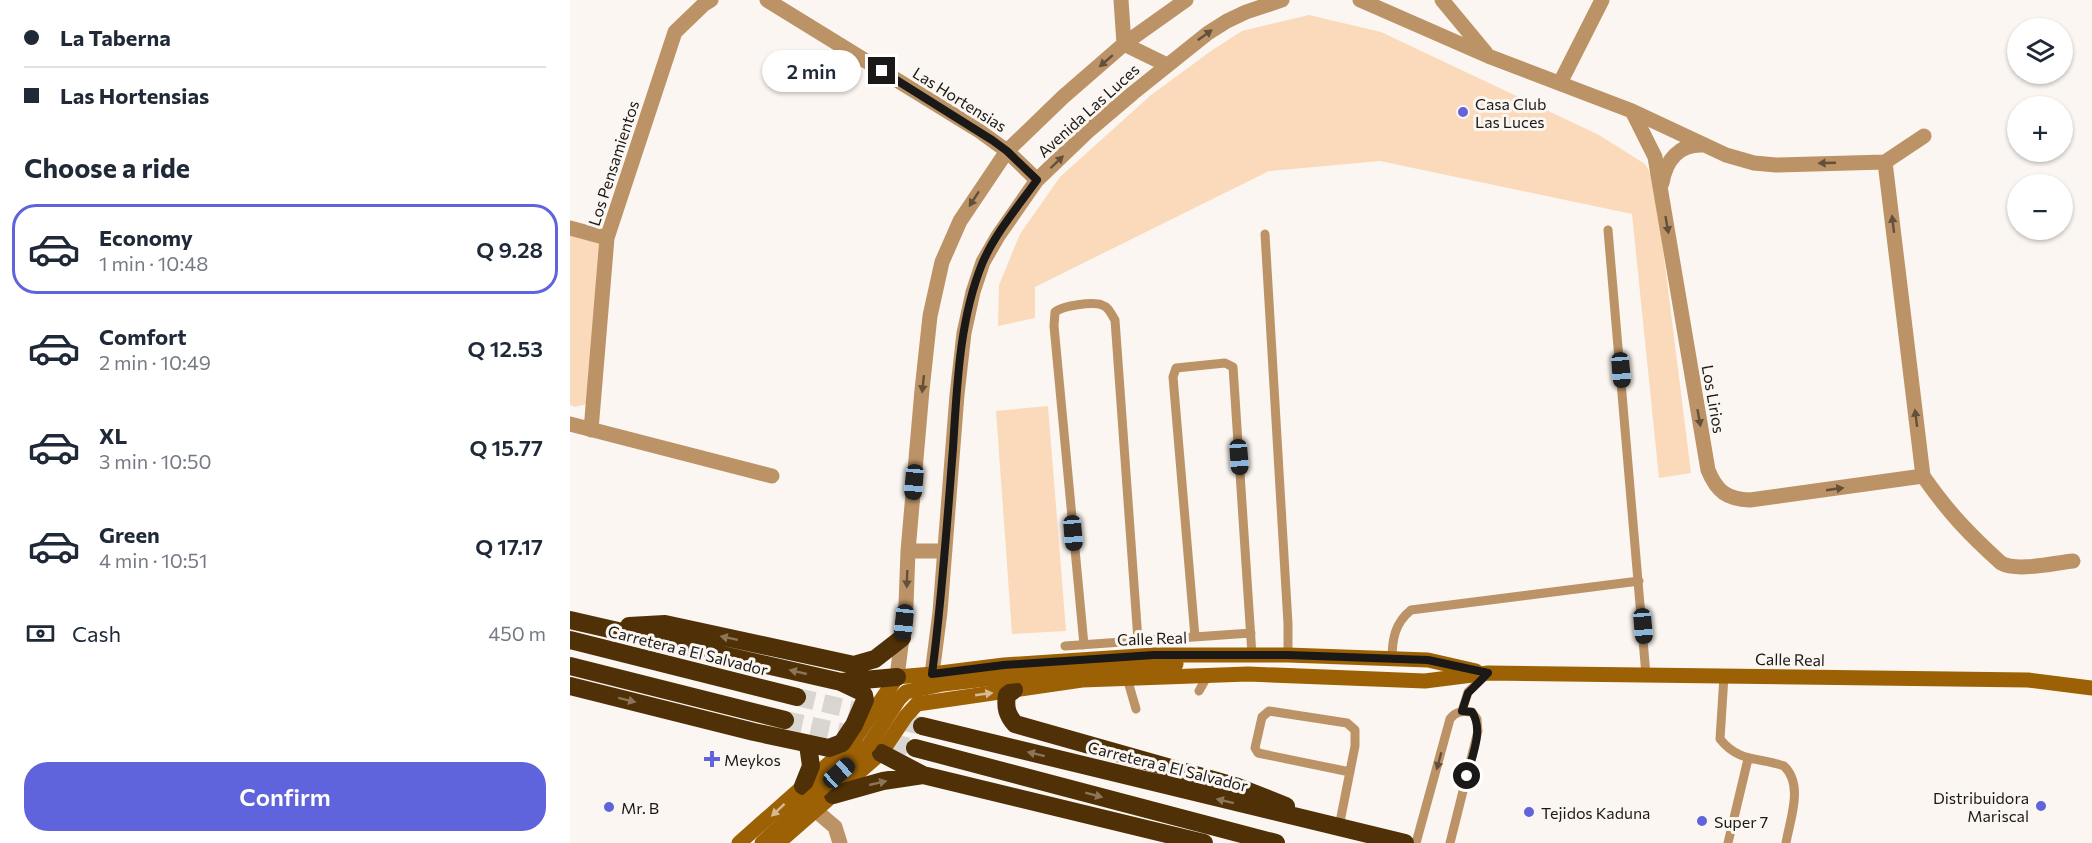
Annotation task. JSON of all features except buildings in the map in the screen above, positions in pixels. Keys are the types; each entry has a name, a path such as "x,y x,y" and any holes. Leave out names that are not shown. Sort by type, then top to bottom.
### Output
{"highway":[{"path":"570,620 842,682 857,688 864,695 865,700 863,718 842,743 829,748 808,745 570,686"},
{"path":"607,627 665,624 854,665 875,659 902,638"},
{"name":"Carretera a El Salvador","path":"570,640 797,697"},
{"path":"570,666 784,720"},
{"path":"842,682 897,677"},
{"path":"1014,690 1007,695 1006,705 1010,719 1015,724 1239,787 1345,829"},
{"name":"Carretera a El Salvador","path":"922,726 1405,843"},
{"path":"804,786 812,766 812,755 808,745"},
{"path":"915,748 1276,843"},
{"path":"881,753 924,775 1204,843"},
{"path":"833,795 883,781 924,775"}],"main road":[{"name":"Calle Real","path":"897,677 1004,665 1142,655 1288,655 1428,660 1488,673"},
{"path":"762,843 869,745 906,692 965,681 1032,674 1194,663 1488,673"},
{"name":"Calle Real","path":"863,718 1082,680 1248,674 1425,681 1488,673 2028,680 2092,688"},
{"path":"778,843 881,753 912,709 932,674"},
{"path":"739,843 852,743 863,718 897,677"}],"street":[{"name":"Los Pensamientos","path":"591,430 607,238 675,32 711,0"},
{"name":"Las Hortensias","path":"767,0 978,130 1007,151 1037,180"},
{"path":"1121,0 1124,44 1167,65"},
{"name":"Avenida Las Luces","path":"897,677 906,606 908,551 930,316 942,262 960,221 1007,151 1063,97 1124,44 1186,0"},
{"name":"Avenida Las Luces","path":"932,674 940,612 964,333 973,292 983,262 1037,180 1088,132 1167,65 1227,21 1282,0"},
{"path":"1360,0 1488,56 1632,111 1726,155 1754,163 1776,165 1886,162 1924,136"},
{"path":"1442,0 1488,56"},
{"path":"1560,83 1602,0"},
{"name":"Los Lirios","path":"1632,111 1655,157 1708,470 1713,482 1723,494 1750,501 1923,476"},
{"path":"1661,190 1666,167 1674,154 1691,146 1706,146"},
{"path":"1886,162 1923,476 1955,519 2007,567 2017,568 2073,561"},
{"path":"570,228 607,238"},
{"path":"570,424 772,476"},
{"path":"908,551 945,551"},
{"path":"815,810 835,827 840,843"}],"lane":[{"path":"1608,230 1646,675"},
{"path":"1265,234 1288,655"},
{"path":"1084,645 1054,327 1055,312 1060,307 1100,304 1108,308 1115,320 1138,640"},
{"path":"1196,637 1173,377 1176,368 1225,363 1233,368 1252,655"},
{"path":"1392,659 1392,642 1397,627 1402,617 1411,610 1639,581"},
{"path":"1065,646 1251,633"},
{"path":"1462,711 1468,693 1488,673"},
{"path":"1200,691 1208,675"},
{"path":"1724,675 1720,739 1726,747 1748,759 1784,766 1794,782 1786,843"},
{"path":"1127,678 1136,709"},
{"path":"1345,829 1355,730 1347,723 1269,711 1262,717 1255,748 1258,753 1350,772"},
{"path":"1416,843 1450,719 1455,713 1472,712 1477,719 1478,731 1450,843"},
{"path":"1728,843 1748,759"}],"shaded area":[{"path":"1309,15 1381,32 1599,135 1645,164 1653,178 1658,209 1691,473 1659,478 1632,214 1380,161 1269,171 1035,287 1035,318 998,326 999,285 1020,234 1060,177 1151,95 1211,51 1242,31"},
{"path":"570,232 599,240 606,247 587,404 575,407 570,405"},
{"path":"1048,406 1066,631 1012,634 996,411"}],"tunnel":[{"path":"797,697 922,726"},
{"path":"785,720 915,748"}],"place":[{"name":"Casa Club Las Luces","path":"1463,112"},
{"name":"Meykos","path":"712,759"},
{"name":"Distribuidora Mariscal","path":"2041,806"},
{"name":"Mr. B","path":"609,807"},
{"name":"Tejidos Kaduna","path":"1529,812"},
{"name":"Super 7","path":"1702,821"}],"route":[{"path":"882,71 978,130 1007,151 1037,180 983,262 973,292 964,333 940,612 932,674 1004,665 1154,655 1288,655 1428,660 1488,673 1468,693 1462,711 1472,712 1477,719 1478,731 1467,776"}]}
